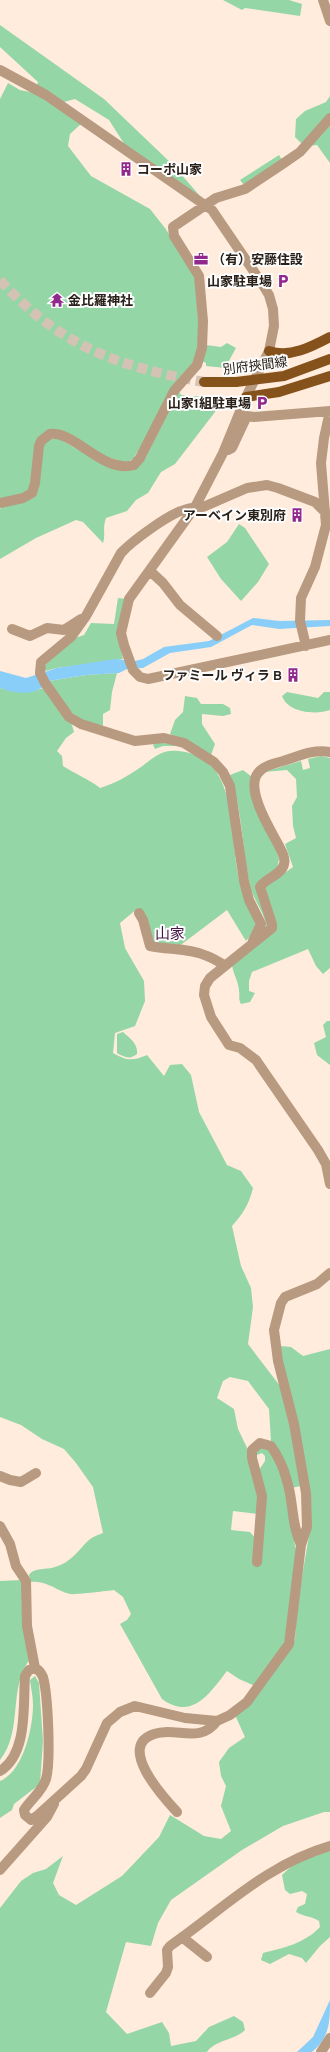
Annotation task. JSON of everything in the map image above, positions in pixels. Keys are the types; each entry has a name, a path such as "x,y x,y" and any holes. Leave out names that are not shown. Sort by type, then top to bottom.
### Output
{"main road":[{"path":"269,351 286,354 326,339"},
{"name":"別府挾間線","path":"204,382 236,382 284,376 330,359"},
{"path":"246,397 271,394 296,388 330,376"}],"street":[{"path":"323,0 330,20"},
{"path":"0,70 52,99 212,210 269,295 274,318 269,351 246,397 222,453 195,507 129,599 121,633 133,670 140,677 148,679 330,640"},
{"path":"0,503 32,494 35,483 39,446 41,441 50,434 60,435 98,458 121,467 134,465 140,458 174,391 192,371 200,357 203,321 199,276 174,236 173,230 175,224 216,198 245,189 284,163 300,152 330,118"},
{"path":"222,453 232,448 247,416 254,417 330,411 324,438 321,463 328,515 315,567 301,598 300,624 306,646"},
{"path":"254,942 261,924 249,900 244,881 230,786 223,772 214,762 184,743 164,738 135,741 83,725 69,717 40,674 41,662 71,637 86,616 125,549 178,512 195,507 203,507 247,488 257,485 267,485 314,502 328,515"},
{"path":"150,571 163,582 180,605 217,636"},
{"path":"12,629 30,636 47,628 64,630 86,616"},
{"path":"330,752 321,750 299,756 271,764 258,772 255,780 255,791 261,812 283,855 284,864 280,871 260,887 272,924 270,931 224,965 210,978 205,986 204,995 211,1017 229,1044 250,1054 260,1065 322,1156 330,1184"},
{"path":"139,913 143,920 150,946 169,950 193,951 208,956 224,965"},
{"path":"177,1812 158,1789 142,1765 140,1754 142,1743 147,1737 154,1733 191,1734 211,1729 217,1721 247,1702 289,1644 301,1545 307,1527 306,1493 294,1424 278,1361 274,1330 281,1303 285,1298 303,1292 317,1284 330,1273"},
{"path":"257,1562 262,1496 252,1458 252,1450 260,1444 271,1446 283,1469 287,1481 295,1532 301,1545"},
{"path":"0,1476 21,1482 36,1473"},
{"path":"0,1526 10,1544 16,1566 26,1581 27,1626 35,1668 40,1671 43,1677 46,1700 46,1778 44,1785 24,1810 25,1815 31,1820 57,1798 86,1769 107,1723 120,1712 135,1706 185,1718 217,1721"},
{"path":"0,1771 8,1765 18,1750 25,1676 29,1670 35,1668"},
{"path":"0,1870 47,1817 57,1798"},
{"path":"150,1993 166,1973 168,1966 167,1950 238,1894 266,1875 292,1861 330,1846"},
{"path":"182,1938 207,1957"},
{"path":"321,2052 330,2038"}],"green space":[{"path":"223,0 289,0 302,4 300,16 245,8 242,10"},
{"path":"0,25 104,99 173,165 200,196 125,145 109,120 75,99 64,102 37,85 38,82 0,47"},
{"path":"8,83 20,90 35,93 82,123 70,134 68,146 91,176 150,209 165,228 195,274 199,334 196,358 133,459 126,463 104,456 60,431 52,429 47,431 32,484 27,492 0,499 0,99"},
{"path":"330,96 330,114 302,144 295,137 296,119 305,111 326,102"},
{"path":"330,124 330,163 317,145 308,146"},
{"path":"279,155 282,160 244,185 240,180"},
{"path":"227,343 236,348 225,368 206,366 206,363 202,361 206,345 221,347"},
{"path":"179,391 181,395 204,397 215,401 217,405 215,412 175,464 161,472 148,493 136,500 127,511 106,518 103,543 83,522 76,520 36,538 0,559 0,509 3,506 31,499 36,495 44,444 49,439 58,438 87,455 124,471 136,469 146,457"},
{"path":"239,524 245,528 269,564 258,582 241,601 221,579 207,557 227,542"},
{"path":"118,598 126,599 120,646 123,659 45,671 44,666 75,638 84,635 91,623 114,624"},
{"path":"117,673 112,692 110,710 103,714 103,725 100,728 82,720 69,710 49,681 86,675"},
{"path":"0,688 22,692 43,688 72,725 74,732 66,738 57,751 62,756 63,766 100,788 121,779 154,757 167,751 190,753 209,764 217,773 227,798 237,870 243,893 256,926 254,932 246,941 227,910 178,947 167,948 153,942 144,916 138,908 120,923 125,948 144,981 145,1001 135,1026 115,1033 113,1053 126,1059 134,1059 147,1055 164,1076 170,1065 182,1064 191,1075 199,1112 227,1165 241,1171 253,1188 250,1199 232,1226 241,1266 251,1288 253,1307 248,1344 280,1386 290,1427 301,1486 291,1488 283,1462 271,1442 269,1409 248,1381 230,1377 223,1381 217,1398 234,1409 238,1429 249,1452 257,1484 259,1514 233,1511 231,1530 250,1532 256,1539 254,1564 260,1565 264,1496 259,1470 265,1461 265,1456 262,1453 257,1455 255,1451 257,1448 264,1446 273,1452 284,1478 297,1555 289,1610 287,1638 280,1652 255,1686 239,1679 227,1671 207,1695 199,1702 191,1706 182,1707 173,1705 162,1699 120,1624 127,1620 131,1614 123,1597 114,1590 70,1594 65,1593 47,1584 31,1582 29,1575 34,1571 61,1565 74,1556 90,1539 103,1533 93,1487 64,1449 42,1439 21,1425 0,1417"},
{"path":"287,692 318,698 324,692 330,692 330,710 324,712 310,712 296,709 285,702 282,696"},
{"path":"185,696 197,698 201,704 223,704 230,708 231,714 223,716 202,714 202,724 215,744 211,755 170,734 175,720 183,712"},
{"path":"156,742 184,746 163,746 155,749 153,745"},
{"path":"321,756 330,758 330,968 323,974 316,966 308,949 252,972 249,981 249,991 255,993 250,1002 241,1004 239,999 238,984 232,965 271,934 265,887 293,867 285,844 296,838 293,826 292,806 297,797 296,779 287,770 264,772 301,761 303,770 310,768 308,759"},
{"path":"243,770 252,777 279,859 277,869 260,880 269,925 266,929 265,920 251,889 238,803 230,775"},
{"path":"327,1021 330,1021 330,1065 317,1055 314,1043 326,1037 323,1025"},
{"path":"123,1032 129,1037 136,1047 137,1054 132,1057 125,1057 117,1053 117,1034"},
{"path":"280,1346 291,1347 303,1356 330,1349 330,1812 324,1812 283,1826 242,1850 171,1900 158,1923 151,1946 126,1942 106,2012 127,2034 162,2022 169,2033 171,2046 196,2041 209,2027 234,2016 243,2022 245,2030 236,2036 220,2042 207,2052 0,2052 0,1908 21,1881 33,1873 46,1869 63,1856 53,1883 59,1895 76,1905 122,1876 159,1837 170,1815 204,1836 221,1839 231,1831 221,1806 226,1786 221,1776 219,1762 229,1748 245,1737 235,1715 291,1648 295,1639 297,1606 311,1524"},
{"path":"22,1580 22,1604 25,1633 31,1658 24,1669 19,1682 12,1735 0,1760 0,1581"},
{"path":"35,1676 39,1683 43,1741 40,1784 14,1804 12,1810 0,1818 0,1781 15,1769 21,1759 29,1737 33,1714 30,1680"},
{"path":"330,1851 330,1937 320,1946 306,1963 302,1958 289,1954 270,1964 261,1960 263,1953 286,1947 301,1941 314,1933 320,1927 319,1921 296,1912 298,1907 305,1904 307,1894 302,1891 290,1894 285,1890 282,1875 298,1863"}],"water":[{"path":"253,618 279,621 330,620 330,626 279,629 252,625 211,647 170,653 143,668 127,669 119,673 86,675 49,681 38,690 26,693 13,692 0,688 0,671 26,678 57,668 115,659 135,661 143,659 164,647 209,641"},
{"path":"330,2000 330,2015 326,2034 312,2052 297,2052 313,2037"}],"tunnel":[{"path":"0,280 22,303 45,322 92,350 117,361 144,369 204,382"}],"place":[{"name":"コーポ山家","path":"126,169"},
{"name":"（有）安藤住設","path":"201,259"},
{"name":"山家駐車場","path":"283,281"},
{"name":"金比羅神社","path":"57,300"},
{"name":"山家1組駐車場","path":"262,403"},
{"name":"アーベイン東別府","path":"297,515"},
{"name":"ファミール ヴィラ B","path":"293,675"}],"district":[{"name":"山家","path":"170,934"}]}
